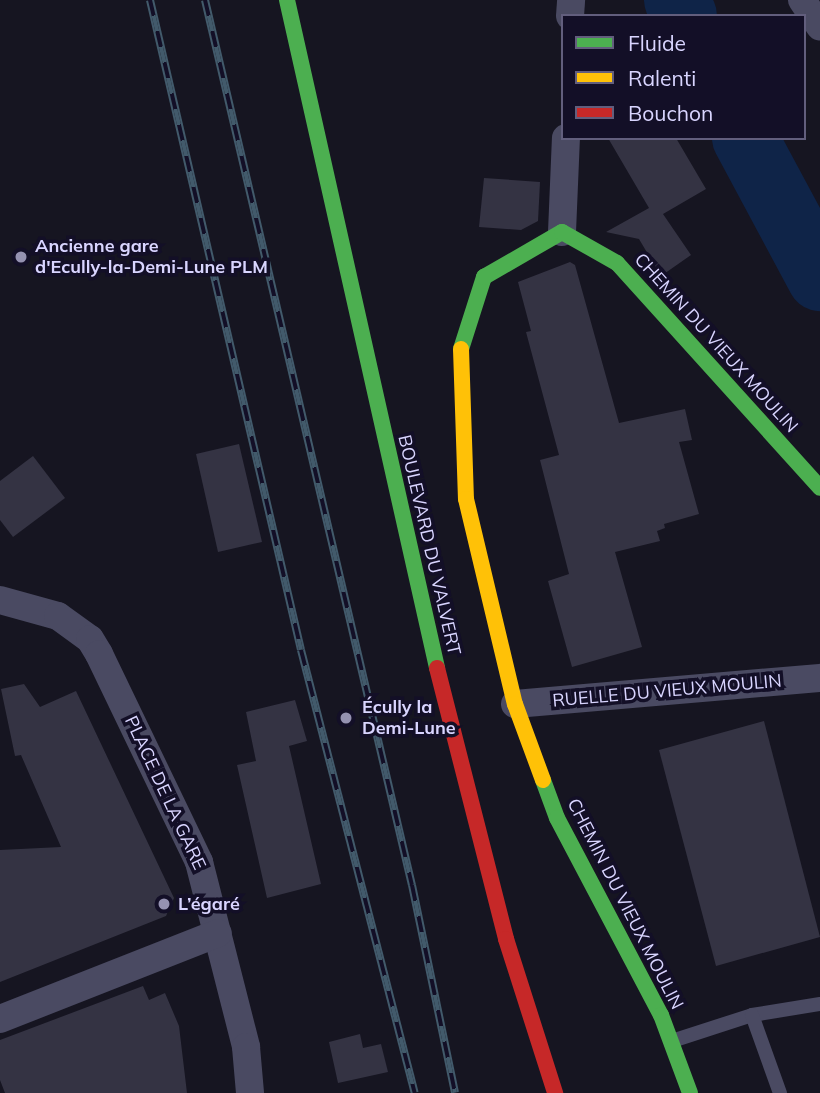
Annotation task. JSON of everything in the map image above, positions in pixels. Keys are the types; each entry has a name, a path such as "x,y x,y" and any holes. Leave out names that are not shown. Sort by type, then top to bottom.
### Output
{"street":[{"name":"BOULEVARD DU VALVERT","path":"287,0 446,710 506,939 555,1093"},
{"path":"802,0 820,27"},
{"path":"562,232 566,140"},
{"name":"CHEMIN DU VIEUX MOULIN","path":"690,1093 661,1014 557,818 515,704 466,499 461,347 484,276 562,232 618,263 820,488"},
{"name":"PLACE DE LA GARE","path":"0,600 58,616 90,639 199,862 246,1047 250,1093"},
{"name":"RUELLE DU VIEUX MOULIN","path":"515,704 820,678"},
{"path":"0,1018 218,933"}],"lane":[{"path":"671,1041 752,1015 820,1004"},
{"path":"752,1015 780,1093"}],"building":[{"path":"609,140 677,140 706,189 663,214 691,255 661,276 639,239 606,232 649,208"},
{"path":"484,178 540,182 538,221 521,230 479,227"},
{"path":"570,262 575,265 619,423 685,409 692,440 679,442 699,514 664,524 665,528 657,531 660,541 615,552 642,647 572,667 548,581 569,574 540,460 559,455 526,332 531,331 518,282"},
{"path":"239,444 262,542 218,552 196,454"},
{"path":"33,456 65,498 13,537 0,520 0,481"},
{"path":"24,684 40,707 76,691 174,898 166,916 0,982 0,850 61,847 21,755 15,756 1,689"},
{"path":"295,700 307,741 289,746 321,884 267,898 237,765 256,761 246,712"},
{"path":"764,721 820,937 716,966 659,750"},
{"path":"143,986 149,1000 165,993 179,1026 187,1093 5,1093 0,1080 0,1040"},
{"path":"360,1034 363,1048 381,1044 388,1072 338,1083 329,1042"}],"waterway":[{"path":"677,0 683,14"},
{"path":"746,140 820,278"}],"railway":[{"path":"150,0 301,650 415,1093"},
{"path":"205,0 412,885 455,1093"}],"traffic: fast":[{"path":"287,0 437,668"},
{"path":"461,349 484,277 562,232 617,263 820,488"},
{"path":"543,780 557,818 661,1015 690,1093"}],"traffic: slow":[{"path":"461,349 466,499 515,704 543,780"}],"traffic: jam":[{"path":"437,668 506,939 555,1093"}],"place":[{"name":"Ancienne gare d'Ecully-la-Demi-Lune PLM","path":"21,257"},
{"name":"Écully la Demi-Lune","path":"346,718"},
{"name":"L’égaré","path":"164,904"}]}
